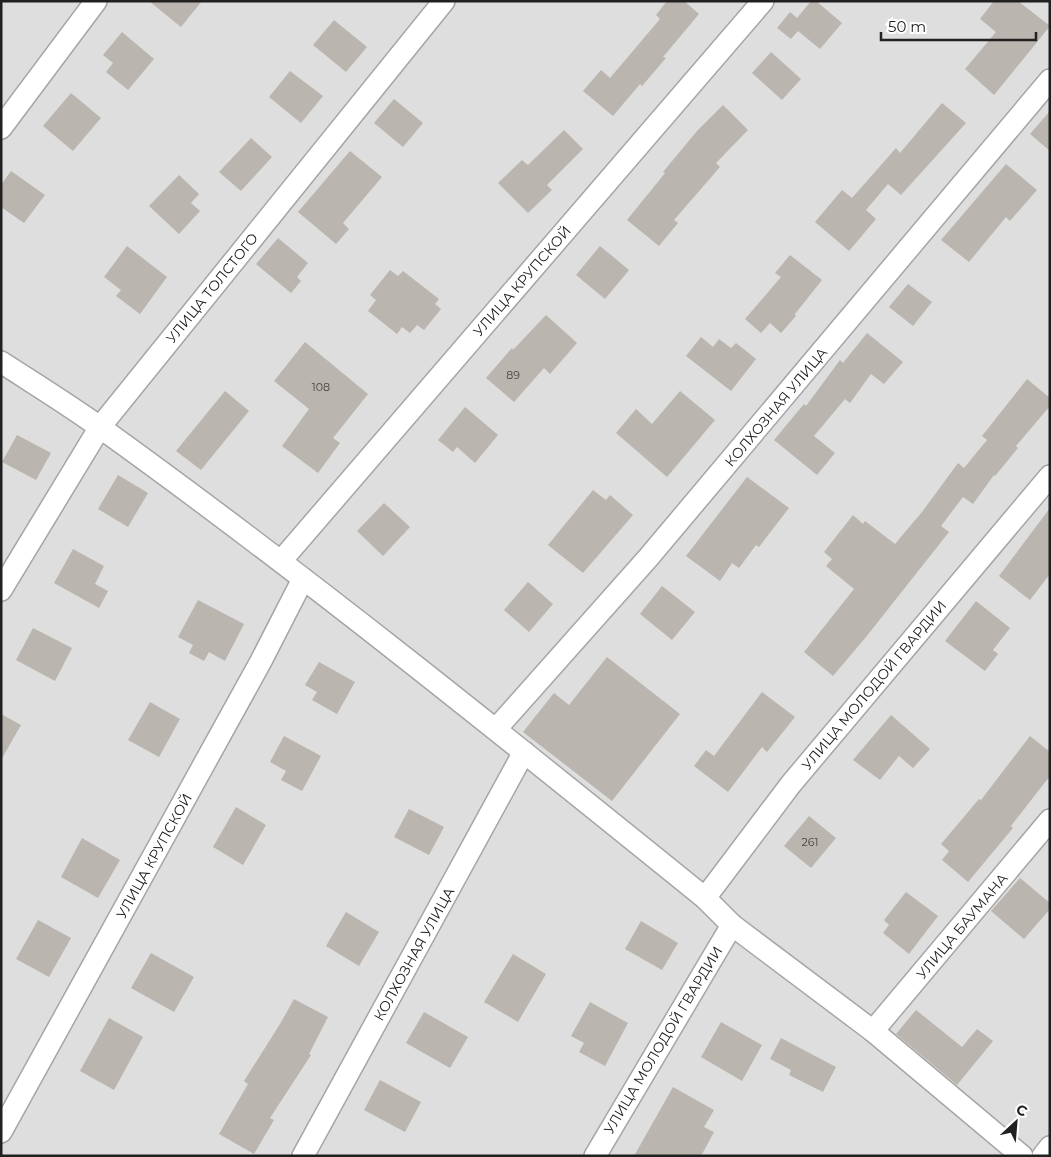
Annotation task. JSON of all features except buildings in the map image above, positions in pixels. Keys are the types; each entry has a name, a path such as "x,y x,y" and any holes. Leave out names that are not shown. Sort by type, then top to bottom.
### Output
{"street":[{"path":"1,128 96,1"},
{"name":"УЛИЦА ТОЛСТОГО","path":"1,590 100,427 444,1"},
{"name":"УЛИЦА КРУПСКОЙ","path":"281,561 763,1"},
{"name":"КОЛХОЗНАЯ УЛИЦА","path":"496,728 648,558 1050,80"},
{"path":"1,362 100,427 281,561 496,728 705,898 732,924 874,1032 1022,1156"},
{"name":"УЛИЦА МОЛОДОЙ ГВАРДИИ","path":"705,898 791,784 1050,476"},
{"name":"УЛИЦА КРУПСКОЙ","path":"1,1132 262,661 303,579"},
{"name":"КОЛХОЗНАЯ УЛИЦА","path":"303,1156 524,752"},
{"name":"УЛИЦА БАУМАНА","path":"874,1032 1050,820"},
{"name":"УЛИЦА МОЛОДОЙ ГВАРДИИ","path":"595,1156 732,924"},
{"path":"1042,1156 1050,1147"}],"shaded area":[{"path":"1,1 1050,1 1050,1156 1,1156"}]}
